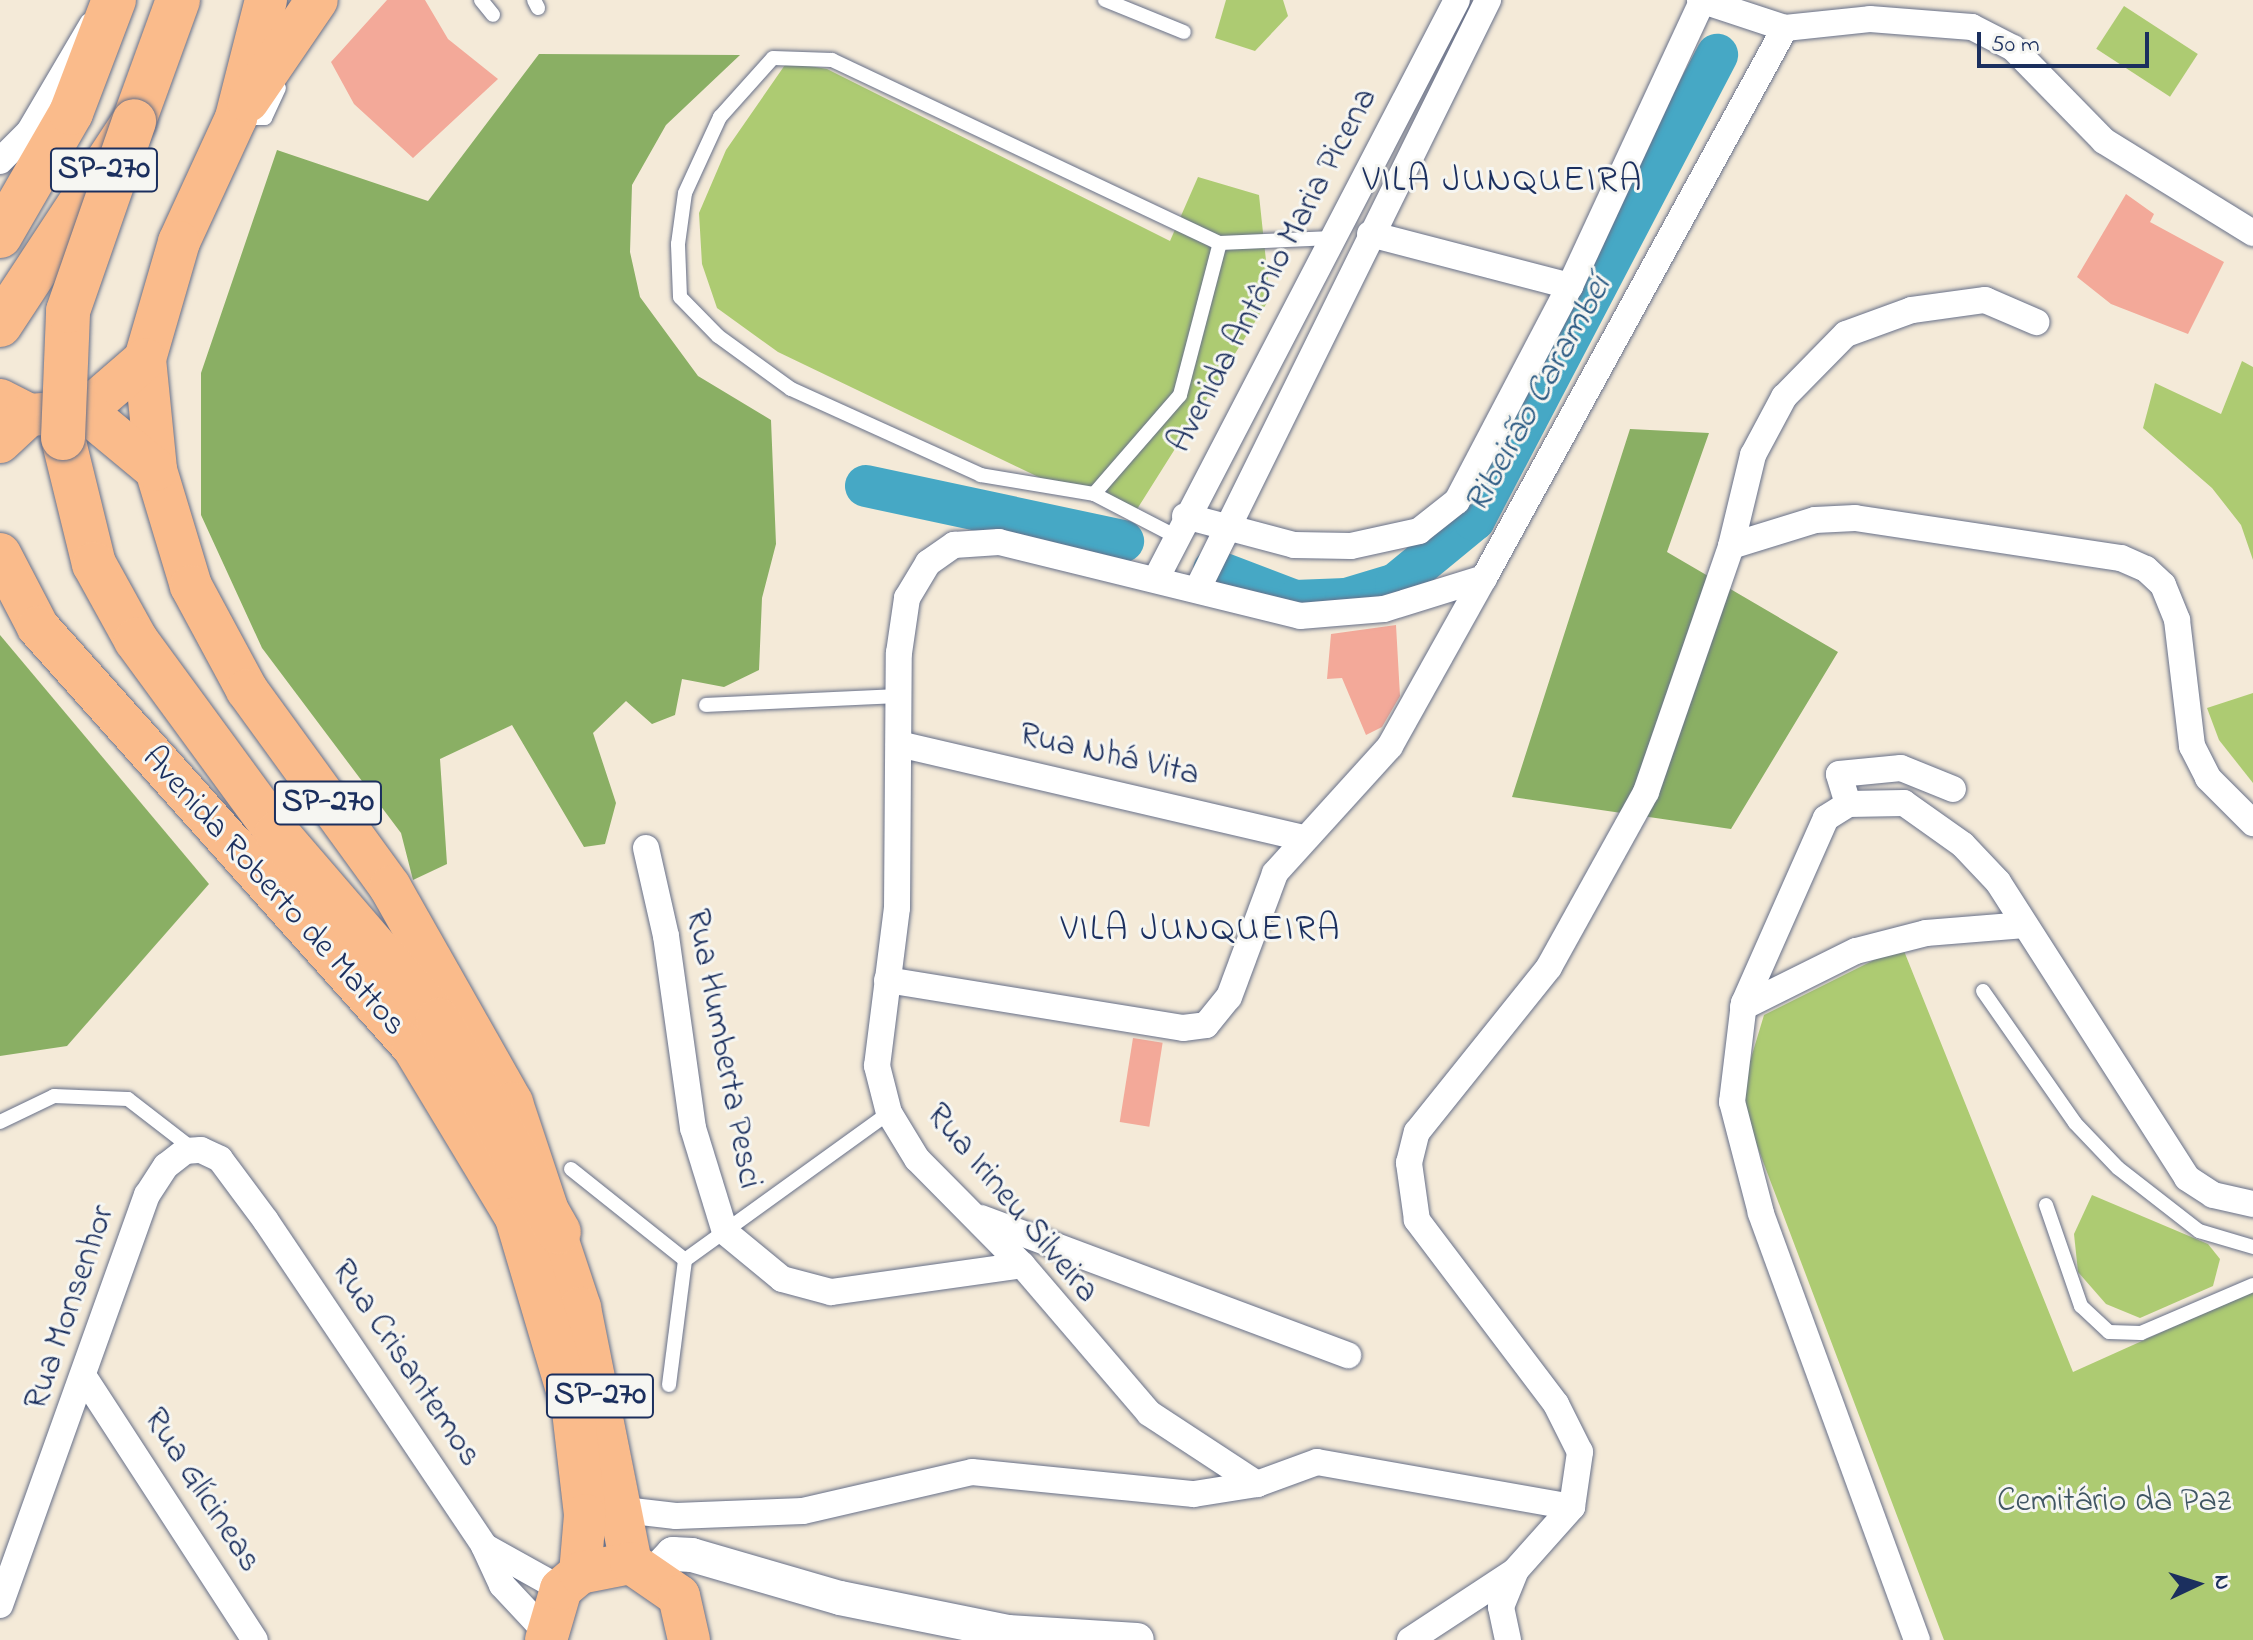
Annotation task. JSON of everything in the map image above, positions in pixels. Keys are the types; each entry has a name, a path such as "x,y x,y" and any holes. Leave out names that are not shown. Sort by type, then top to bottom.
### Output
{"highway":[{"name":"SP-270","path":"0,236 71,113 112,0"},
{"name":"SP-270","path":"0,325 134,121 178,0"},
{"path":"134,121 68,311 35,421 94,564 136,640 277,833 438,1020 559,1232"}],"main road":[{"name":"Avenida Roberto de Mattos","path":"266,0 236,118 179,242 145,359 156,470 191,586 247,690 390,887 479,1035 559,1232"},
{"name":"SP-270","path":"236,118 317,0"},
{"path":"35,421 145,359"},
{"path":"35,421 156,470"},
{"name":"Avenida Roberto de Mattos","path":"0,554 38,627 413,1047 516,1218 573,1411 585,1515 570,1581 545,1636"},
{"name":"SP-270","path":"559,1232 624,1510 643,1568"},
{"path":"570,1581 643,1568 688,1626"}],"street":[{"path":"0,161 29,132 71,52 112,0"},
{"name":"Avenida Antônio Maria Picena","path":"1157,577 1180,526 1457,0"},
{"name":"Avenida Antônio Maria Picena","path":"1198,588 1224,523 1488,0"},
{"path":"1180,526 1224,523 1294,545 1387,543 1419,531 1473,478 1570,286 1701,1 1785,28 1870,19 1972,27 2013,48 2126,157 2253,233"},
{"path":"887,980 1183,1028 1206,1025 1229,997 1275,873 1302,838 1390,746 1785,28"},
{"path":"1370,234 1570,286"},
{"path":"1410,1640 1515,1571 1572,1507 1580,1452 1570,1427 1417,1220 1411,1147 1443,1096 1549,967 1646,792 1731,546 1753,455 1784,397 1846,334 1912,310 1975,300 2004,303 2036,322"},
{"path":"1731,546 1815,520 1855,518 2121,558 2146,569 2163,585 2177,620 2192,746 2208,778 2253,823"},
{"name":"Rua Irineu Silveira","path":"1257,1484 1149,1413 1022,1265 917,1159 889,1113 877,1066 897,908 897,696 907,598 928,563 954,545 999,542 1157,577 1300,616 1340,617 1484,578"},
{"name":"Rua Nhá Vita","path":"899,744 1302,838"},
{"path":"1848,804 1839,774 1901,768 1953,789"},
{"path":"1917,1640 1739,1145 1732,1057 1743,1007 1826,818 1848,804 1904,803 1930,816 1998,882 2187,1178 2213,1195 2253,1204"},
{"name":"Rua Humberta Pesci","path":"646,848 666,936 693,1128 725,1232 782,1279 831,1292 1022,1265"},
{"path":"1743,1007 1856,951 1926,933 2025,925"},
{"name":"Rua Crisantemos","path":"195,1150 220,1159 266,1221 484,1546 502,1585 545,1636"},
{"name":"Rua Monsenhor","path":"0,1605 86,1380 147,1195 166,1166 195,1150"},
{"path":"977,1217 1348,1355"},
{"name":"Rua Glícineas","path":"86,1380 255,1640"},
{"path":"624,1510 676,1516 803,1511 972,1472 1194,1494 1257,1484 1317,1462 1572,1507"},
{"name":"Rua Crisantemos","path":"484,1546 570,1581"},
{"path":"643,1568 673,1554 1008,1632 1137,1640"},
{"path":"688,1626 702,1585 749,1571"},
{"path":"1508,1640 1501,1607 1515,1571"}],"lane":[{"path":"236,118 265,118 304,37 334,0"},
{"path":"481,0 493,15"},
{"path":"1105,0 1184,32"},
{"path":"1180,526 1094,494 981,475 791,389 718,336 680,297 678,244 685,193 720,117 773,58 832,60 1220,243 1332,238"},
{"path":"1094,494 1180,395 1220,243"},
{"path":"706,705 897,696"},
{"path":"1983,991 2075,1123 2129,1178 2199,1231 2253,1247"},
{"path":"0,1122 54,1096 128,1099 195,1150"},
{"path":"669,1385 685,1260 889,1113"},
{"path":"571,1169 685,1260"},
{"path":"2046,1205 2081,1306 2109,1332 2141,1333 2253,1285"}],"green space":[{"path":"1226,0 1283,0 1288,16 1255,51 1215,38"},
{"path":"2124,6 2198,54 2170,97 2096,49"},
{"path":"539,54 740,55 666,125 632,185 630,252 640,297 698,376 771,420 776,544 762,598 759,670 724,687 682,679 675,715 652,724 626,701 593,733 616,803 605,844 584,847 512,725 440,759 447,864 413,880 401,833 262,648 201,515 201,373 277,150 428,201"},
{"path":"787,62 827,69 1170,241 1198,177 1259,195 1270,298 1134,514 1078,496 778,352 717,308 702,264 699,213 726,150"},
{"path":"2242,361 2253,367 2253,560 2241,525 2212,488 2143,428 2155,383 2221,414"},
{"path":"1630,429 1709,433 1667,552 1838,652 1731,829 1512,797"},
{"path":"0,635 209,884 67,1046 0,1056"},
{"path":"2253,693 2253,783 2219,740 2207,708"},
{"name":"Cemitário da Paz","path":"1902,946 2073,1372 2253,1291 2253,1640 1944,1640 1739,1098 1764,1015"},
{"path":"2092,1195 2208,1244 2220,1259 2213,1286 2140,1318 2106,1304 2078,1272 2074,1234"}],"building":[{"path":"387,0 425,0 448,39 498,79 413,158 354,104 331,62"},
{"path":"2126,194 2154,214 2150,222 2224,262 2188,334 2111,304 2077,277"},
{"path":"1396,625 1400,696 1382,727 1366,735 1342,678 1327,679 1331,634"},
{"path":"1133,1038 1163,1043 1149,1127 1120,1122"}],"waterway":[{"name":"Ribeirão Carambeí","path":"1214,570 1295,601 1346,599 1396,584 1474,520 1717,55"},
{"path":"866,486 1123,541"}],"district":[{"name":"VILA JUNQUEIRA","path":"1503,182"},
{"name":"VILA JUNQUEIRA","path":"1201,931"}]}
